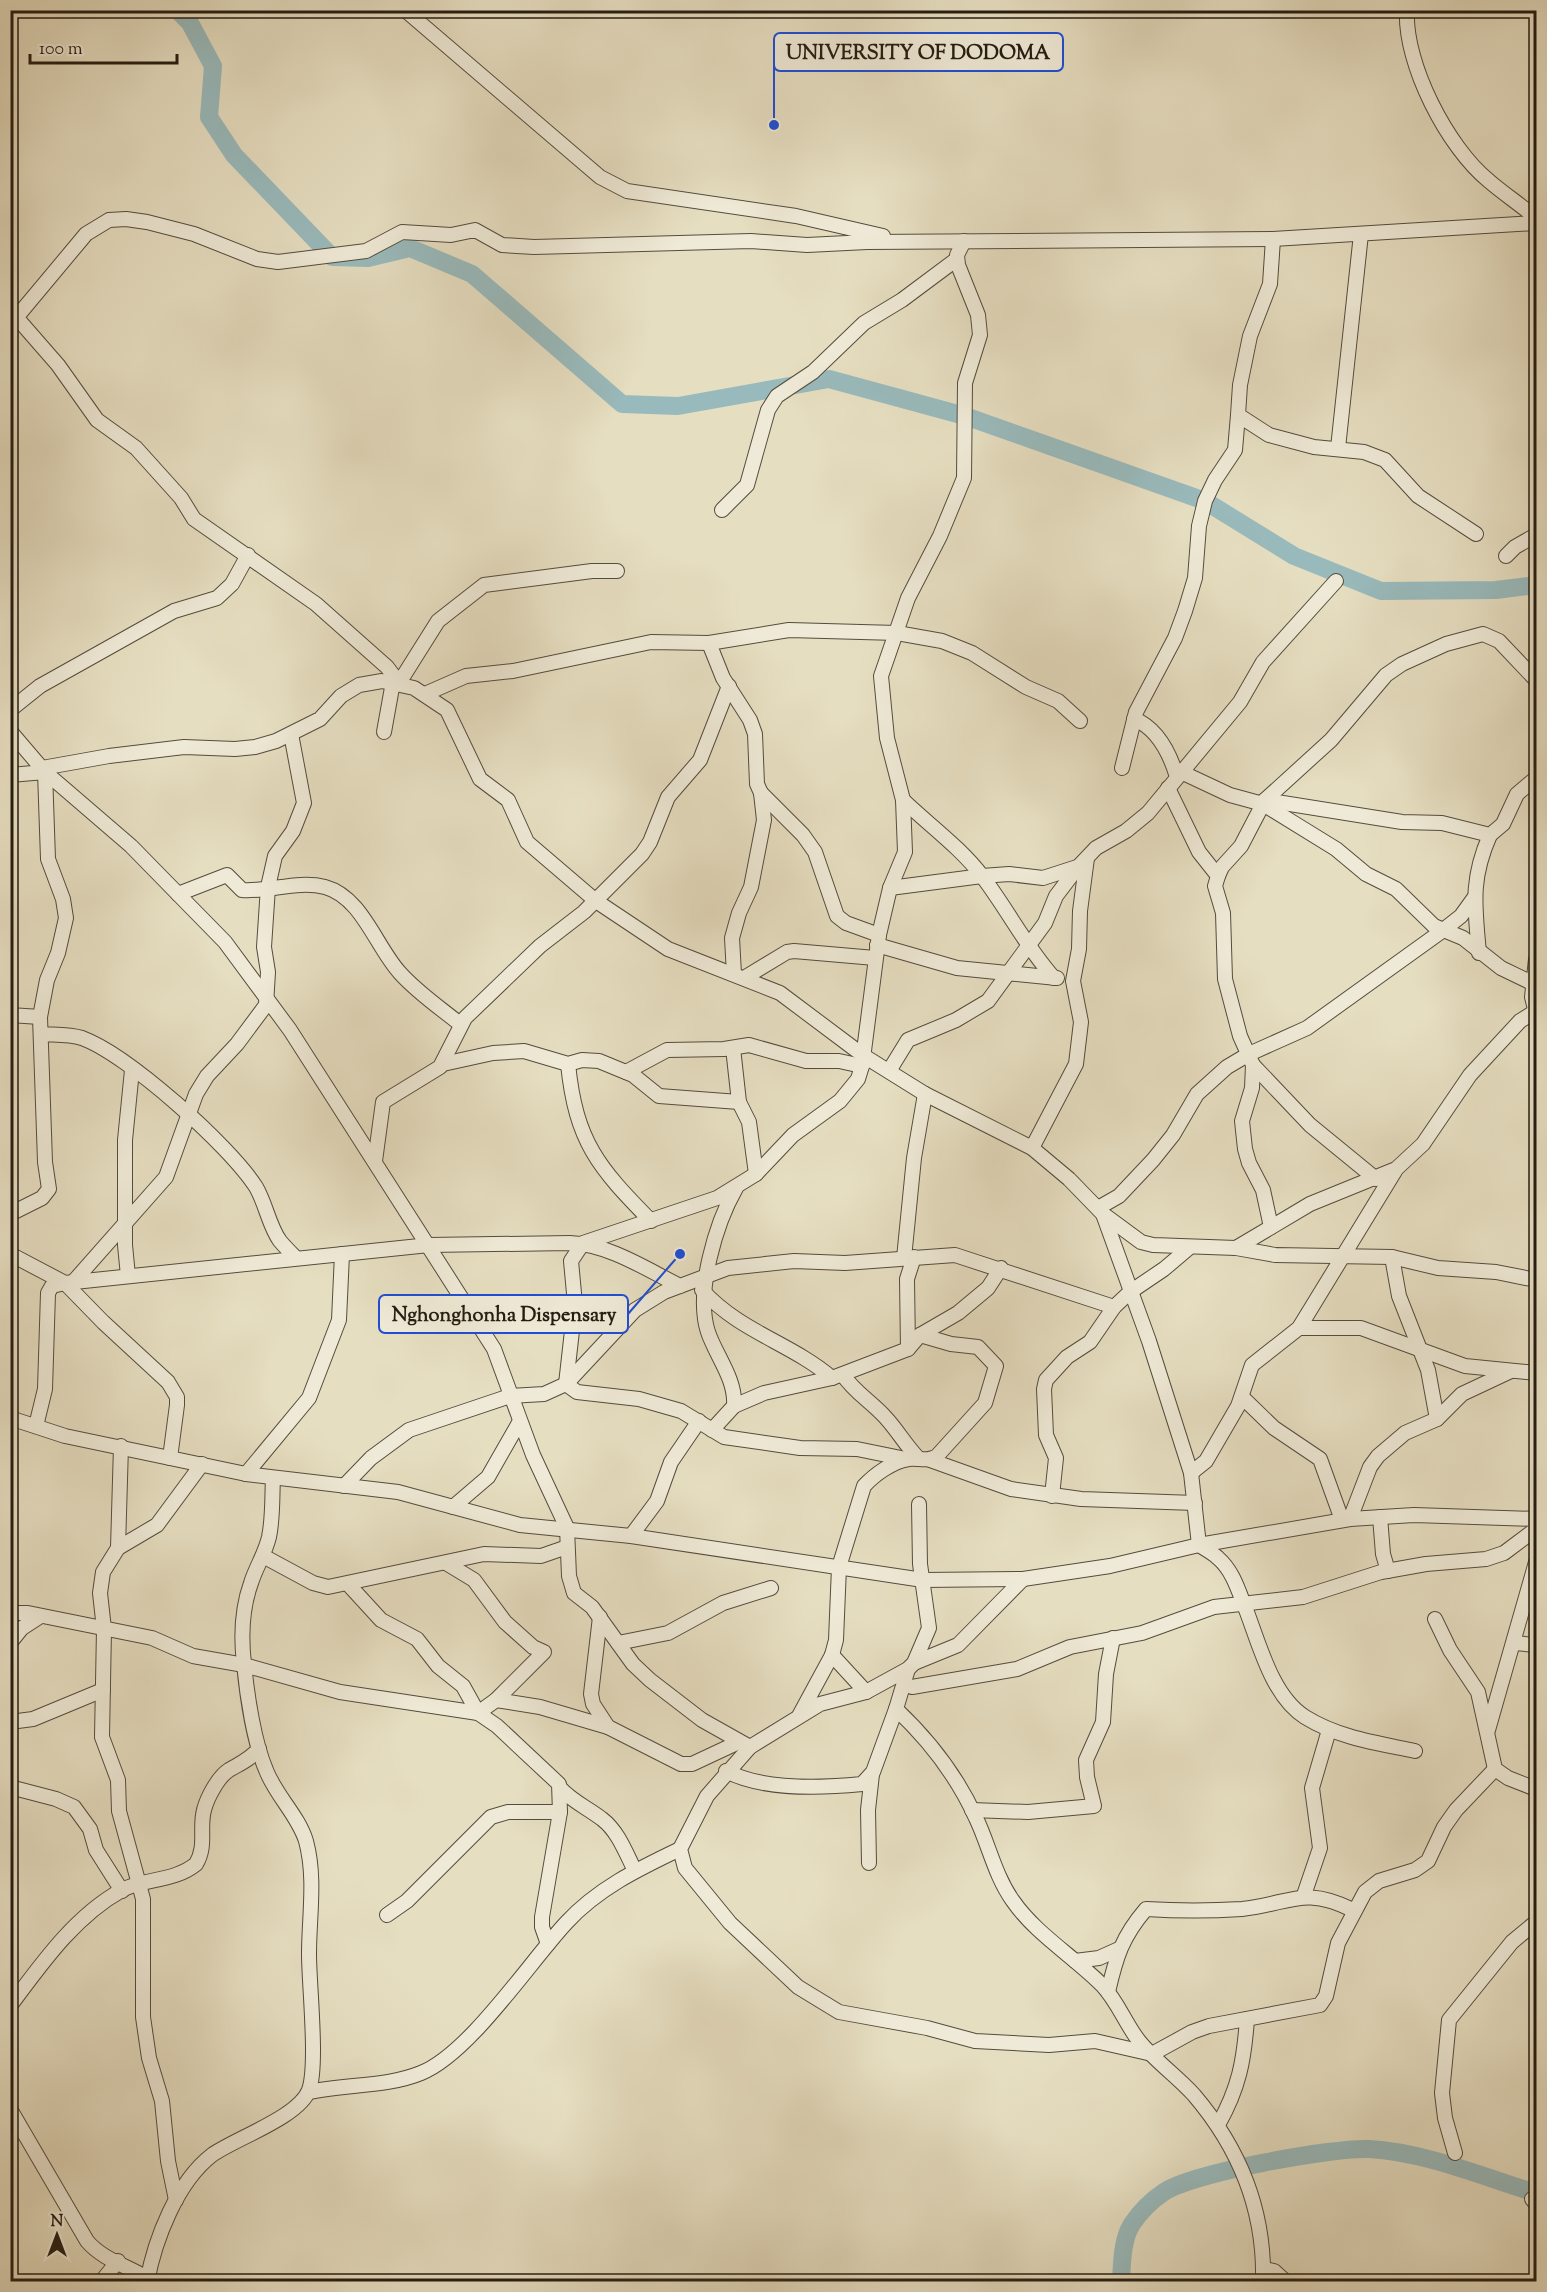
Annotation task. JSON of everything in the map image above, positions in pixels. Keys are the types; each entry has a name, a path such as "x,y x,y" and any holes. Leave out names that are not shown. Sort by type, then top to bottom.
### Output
{"street":[{"path":"405,10 600,177 627,191 796,216 907,242"},
{"path":"1407,10 1408,34 1433,110 1472,164 1488,181 1536,218"},
{"path":"396,682 387,667 316,604 194,519 181,498 136,448 97,420 51,356 14,322 86,234 109,220 126,219 194,234 257,259 278,262 366,251 402,232 451,236 475,230 502,245 534,247 751,241 807,245 964,241 1273,239 1536,223"},
{"path":"1338,448 1361,234"},
{"path":"1122,768 1134,719 1175,638 1185,611 1195,578 1199,526 1204,501 1235,450 1240,385 1250,336 1270,284 1273,239"},
{"path":"36,1426 45,1389 48,1293 52,1286 70,1282 429,1245 583,1243 717,1198 736,1188 756,1174 784,1142 840,1101 858,1079 863,1061 877,946 890,888 905,852 903,800 888,738 881,676 908,598 940,536 964,478 965,383 978,346 980,327 957,259 958,251 964,241"},
{"path":"722,510 747,484 768,410 777,396 813,372 864,323 902,300 957,259"},
{"path":"1238,415 1269,435 1314,447 1338,448 1375,455 1385,460 1418,496 1476,534"},
{"path":"1506,556 1515,547 1536,535"},
{"path":"10,710 40,686 174,611 217,598 232,584 248,555"},
{"path":"384,732 396,682 438,621 484,585 592,571 617,571"},
{"path":"889,1071 908,1040 975,1011 988,1001 1028,947 1048,916 1056,896 1083,862 1148,813 1240,702 1263,662 1336,581"},
{"path":"426,694 466,676 513,671 641,643 662,641 710,643 777,630 897,633 942,641 972,653 1026,687 1058,702 1080,721"},
{"path":"1376,1179 1298,1114 1251,1059 1240,1036 1225,979 1223,913 1215,886 1218,876 1222,867 1241,846 1264,802 1331,740 1386,675 1402,664 1446,644 1483,634 1492,636 1536,680"},
{"path":"710,643 723,678 750,720 755,734 757,784 761,794 764,827 751,887 732,938 739,976"},
{"path":"10,775 100,757 183,747 245,748 276,741 320,719 341,696 359,685 370,682 396,682 426,694 447,710 480,779 508,800 527,842 596,900 668,949 780,993 863,1061 889,1071 925,1095 1032,1148 1069,1179 1101,1211 1141,1242 1190,1247 1236,1248 1275,1255 1344,1254 1392,1257 1438,1268 1496,1272 1536,1280"},
{"path":"375,1161 384,1102 429,1076 443,1064 460,1024 540,946 596,900 634,864 650,842 668,797 700,760 729,686"},
{"path":"1134,719 1155,734 1169,754 1199,852 1218,876"},
{"path":"10,731 44,770 131,846 225,942 266,995 489,1338 520,1421 567,1528 571,1587 600,1617 618,1643 650,1680 702,1720 744,1744"},
{"path":"70,1282 125,1227 143,1201 169,1173 196,1094 207,1076 237,1044 264,1009 268,972 264,947 268,887 278,851 293,831 303,809 303,796 291,734"},
{"path":"10,1214 42,1198 49,1184 45,1162 40,1017 45,989 58,953 66,918 63,899 48,859 44,770"},
{"path":"1479,953 1474,898 1478,861 1490,835 1503,824 1516,794 1536,778"},
{"path":"1175,779 1264,802 1402,822 1442,823 1490,835"},
{"path":"761,794 803,835 815,852 837,916 877,946"},
{"path":"903,800 970,861 1028,947 1054,978"},
{"path":"1264,802 1336,849 1366,874 1396,889 1442,931 1463,938 1479,953 1532,983"},
{"path":"890,888 1010,874 1043,878 1083,862"},
{"path":"1032,1148 1076,1064 1081,1022 1073,981 1079,949 1083,862"},
{"path":"178,894 223,875 230,876 242,890 314,886 338,892 358,912 401,975 417,992 460,1024"},
{"path":"1101,1211 1119,1196 1173,1136 1193,1100 1203,1088 1234,1062 1251,1059 1307,1028 1442,931 1461,916 1474,898"},
{"path":"739,976 787,952 877,946 957,968 1011,971 1073,981"},
{"path":"1191,1473 1206,1461 1242,1397 1252,1365 1299,1329 1396,1169 1423,1144 1470,1075 1520,1021 1536,1011 1532,983 1536,959"},
{"path":"10,1015 40,1017"},
{"path":"41,1034 80,1038 132,1070 189,1115 246,1173 259,1192 279,1240 296,1258"},
{"path":"626,1072 667,1050 759,1046 806,1061 863,1061"},
{"path":"734,1048 740,1102 749,1122 756,1174"},
{"path":"443,1064 514,1051 537,1054 568,1064 593,1060 626,1072 659,1096 740,1102"},
{"path":"1251,1059 1252,1088 1242,1126 1247,1157 1263,1190 1271,1227"},
{"path":"568,1064 575,1115 591,1151 602,1168 651,1221"},
{"path":"128,1276 125,1227 125,1140 132,1070"},
{"path":"908,1349 907,1279 914,1158 925,1095"},
{"path":"1236,1248 1321,1199 1376,1179 1396,1169"},
{"path":"734,1406 733,1387 706,1326 706,1275 719,1221 736,1188"},
{"path":"1101,1211 1160,1372 1191,1473 1199,1545"},
{"path":"583,1243 686,1282 706,1294 749,1329 808,1358 838,1376 886,1419 918,1460"},
{"path":"566,1384 575,1304 571,1261 583,1243"},
{"path":"1052,1496 1056,1458 1046,1435 1044,1384 1067,1358 1090,1341 1114,1307 1130,1292 1164,1269 1190,1247"},
{"path":"10,1254 70,1282 172,1387 177,1405 170,1458"},
{"path":"246,1474 309,1398 339,1320 342,1254"},
{"path":"344,1486 371,1458 403,1433 510,1396 544,1394 566,1384 635,1310 654,1296 706,1275 770,1263 845,1263 955,1255 1001,1268 1114,1307"},
{"path":"1392,1257 1401,1300 1428,1370 1437,1419"},
{"path":"712,1430 734,1406 764,1393 838,1376 908,1349 920,1335 958,1312 988,1288 1001,1268"},
{"path":"1299,1329 1361,1329 1420,1348 1465,1366 1536,1373"},
{"path":"800,1715 832,1655 836,1640 839,1567 864,1486 872,1477 941,1452 985,1403 996,1366 978,1347 951,1344 920,1335"},
{"path":"1346,1520 1370,1467 1378,1456 1405,1433 1437,1419 1462,1394 1511,1371"},
{"path":"566,1384 577,1392 639,1399 681,1411 724,1437 767,1445 851,1449 918,1460 1004,1487 1052,1496 1195,1503"},
{"path":"1242,1397 1270,1424 1320,1459 1346,1520"},
{"path":"10,1418 65,1436 246,1474 398,1492 520,1525 632,1536 923,1580 1023,1579 1110,1566 1199,1545 1346,1520 1414,1515 1536,1519"},
{"path":"453,1508 488,1477 520,1421"},
{"path":"632,1536 654,1507 671,1462 699,1421"},
{"path":"118,1548 121,1446"},
{"path":"176,2200 168,2161 162,2102 149,2058 143,2017 144,1907 118,1811 118,1780 103,1744 104,1629 100,1593 103,1572 118,1548 157,1525 202,1464"},
{"path":"273,1478 269,1534 263,1556 250,1584 246,1603 243,1625 244,1665 259,1749 267,1772 296,1819 305,1840 311,1867 309,2092"},
{"path":"869,1863 868,1810 872,1774 911,1666 929,1628 919,1539 919,1504"},
{"path":"1380,1517 1383,1554 1388,1571"},
{"path":"904,1684 912,1687 1007,1672 1070,1647 1162,1627 1206,1609 1303,1597 1388,1571 1426,1564 1486,1559 1504,1552 1536,1529"},
{"path":"1199,1545 1218,1558 1226,1567 1244,1604 1277,1686 1303,1716 1329,1730 1415,1751"},
{"path":"263,1556 313,1583 328,1587 484,1554 542,1556 567,1547"},
{"path":"1488,1733 1536,1562"},
{"path":"446,1563 474,1580 500,1617 533,1647 544,1652 496,1700 478,1713"},
{"path":"496,1700 540,1707 608,1727 681,1764 692,1764 744,1744 831,1699 866,1692 911,1666 958,1644 1023,1579"},
{"path":"348,1584 381,1620 417,1640 438,1666 463,1686 478,1713"},
{"path":"618,1643 668,1633 729,1600 771,1588"},
{"path":"10,1613 28,1613 152,1638 202,1659 244,1665 340,1692 478,1713 497,1726 554,1778 560,1788 577,1804 604,1820 612,1828 635,1871"},
{"path":"10,1643 22,1628 39,1617"},
{"path":"600,1617 591,1699 608,1727"},
{"path":"1436,1619 1450,1650 1478,1692 1495,1770 1536,1790"},
{"path":"972,1810 1028,1812 1094,1806 1087,1777 1086,1760 1103,1722 1105,1682 1113,1638"},
{"path":"1514,1643 1536,1645"},
{"path":"832,1655 866,1692"},
{"path":"10,1722 33,1719 103,1690"},
{"path":"896,1709 942,1758 972,1810 1011,1899 1024,1915 1108,1992 1139,2041 1192,2094 1218,2125 1244,2169 1254,2199 1263,2275 1274,2271 1286,2282"},
{"path":"1304,1895 1320,1848 1311,1788 1329,1730"},
{"path":"744,1744 707,1796 680,1849 680,1859 729,1923 798,1987 839,2012 927,2028 975,2041 1049,2045 1095,2041 1152,2054 1192,2032 1320,2006 1329,1987 1338,1943 1353,1910 1371,1885 1415,1870 1428,1861 1444,1827 1456,1810 1495,1770"},
{"path":"10,2006 70,1931 122,1891 162,1880 196,1864 204,1837 203,1814 207,1801 223,1775 249,1761 259,1749"},
{"path":"726,1772 739,1777 798,1786 862,1784 872,1774"},
{"path":"10,1787 56,1799 74,1807 90,1829 96,1850 122,1891"},
{"path":"548,1944 542,1927 542,1917 560,1812 560,1788"},
{"path":"387,1916 407,1901 491,1816 508,1812 560,1812"},
{"path":"10,2109 87,2241 99,2253 118,2261 147,2280 176,2200 196,2170 212,2155 295,2107 309,2092 399,2079 433,2066 473,2031 548,1944 593,1897 635,1871 680,1849"},
{"path":"1108,1992 1119,1949 1128,1930 1146,1910 1191,1912 1245,1908 1304,1895 1338,1902 1353,1910"},
{"path":"1455,2153 1442,2093 1449,2020 1512,1942 1536,1922"},
{"path":"1075,1961 1098,1958 1119,1949"},
{"path":"1218,2125 1236,2091 1244,2057 1247,2019"},
{"path":"101,2282 118,2261"}],"waterway":[{"path":"177,10 190,23 213,66 209,117 234,155 332,257 368,258 410,248 472,274 622,404 678,406 829,379 965,416 1205,501 1294,556 1381,591 1496,590 1536,585"},
{"path":"1121,2282 1126,2237 1132,2224 1155,2199 1179,2185 1203,2177 1264,2163 1351,2149 1390,2151 1454,2166 1536,2193"}],"place":[{"name":"UNIVERSITY OF DODOMA","path":"774,125"},
{"name":"Nghonghonha Dispensary","path":"680,1254"}]}
